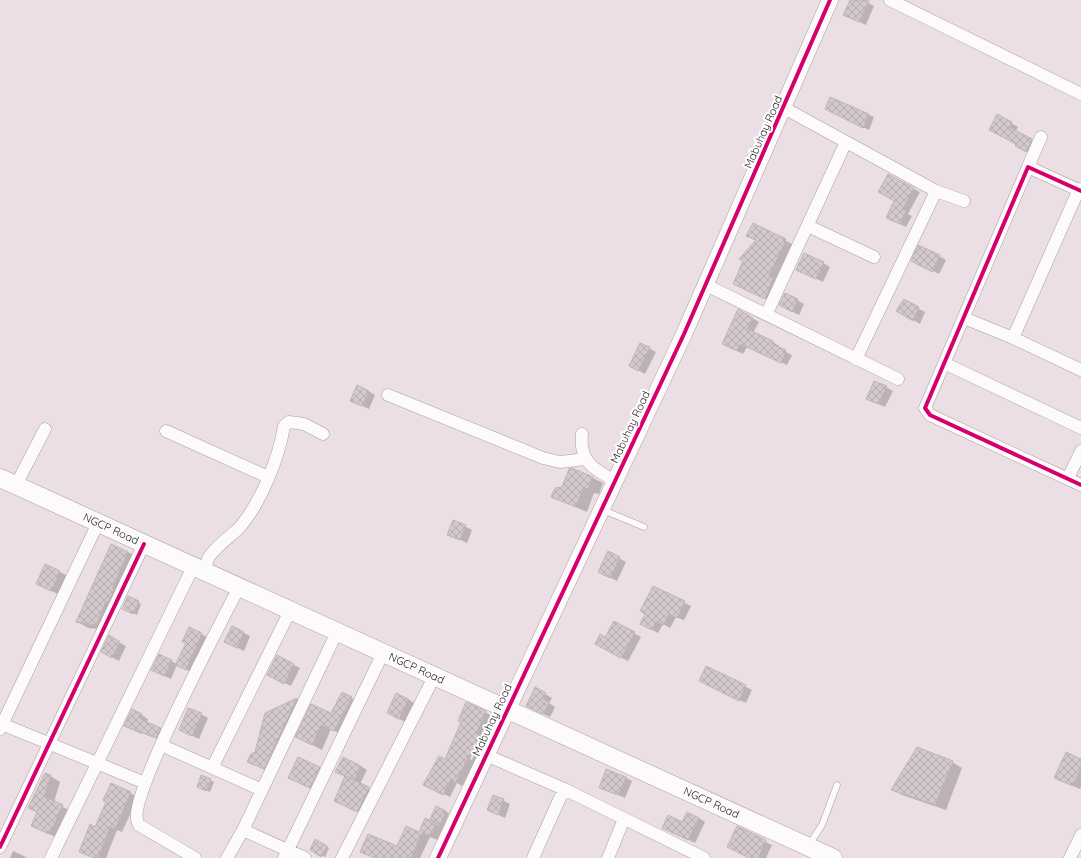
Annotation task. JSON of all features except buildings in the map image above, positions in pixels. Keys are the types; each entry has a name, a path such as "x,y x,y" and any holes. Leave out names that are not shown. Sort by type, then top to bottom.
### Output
{"main road":[{"name":"NGCP Road","path":"8,481 383,654 832,858"}],"street":[{"name":"Mabuhay Road","path":"438,858 706,285 830,0"},
{"path":"890,0 1081,94"},
{"path":"784,108 936,191 964,201"},
{"path":"1041,137 926,406 928,413 1081,485"},
{"path":"767,314 846,142"},
{"path":"1013,338 1080,190 1028,167"},
{"path":"856,359 936,191"},
{"path":"808,226 874,257"},
{"path":"706,285 898,379"},
{"path":"964,318 1013,338 1081,370"},
{"path":"944,363 1081,428"},
{"path":"388,395 543,458 560,462 586,459"},
{"path":"51,858 198,569 240,526 256,503 268,477 283,436 284,426 289,422 304,424 322,434"},
{"path":"8,481 45,429"},
{"path":"166,432 268,477"},
{"path":"582,434 581,446 586,459 598,471 615,481"},
{"path":"1068,478 1081,451"},
{"path":"98,523 1,726 145,783"},
{"path":"0,847 144,544"},
{"path":"195,858 179,854 139,825 136,819 138,806 145,783 161,745 239,588"},
{"path":"212,768 290,611"},
{"path":"227,858 243,830 337,632"},
{"path":"286,854 383,654"},
{"path":"342,858 434,677"},
{"path":"161,745 262,790"},
{"path":"486,755 564,789 624,819 684,854 704,858"},
{"path":"533,858 564,789"},
{"path":"608,858 624,819"},
{"path":"243,830 286,854 305,858"},
{"path":"1070,858 1081,835"}],"lane":[{"path":"602,509 644,527"},
{"path":"808,847 822,825 837,785"}],"cycle path":[{"path":"438,858 684,334 830,0"},
{"path":"1081,191 1028,167 925,408 930,415 1081,485"},
{"path":"0,847 144,544"}]}
